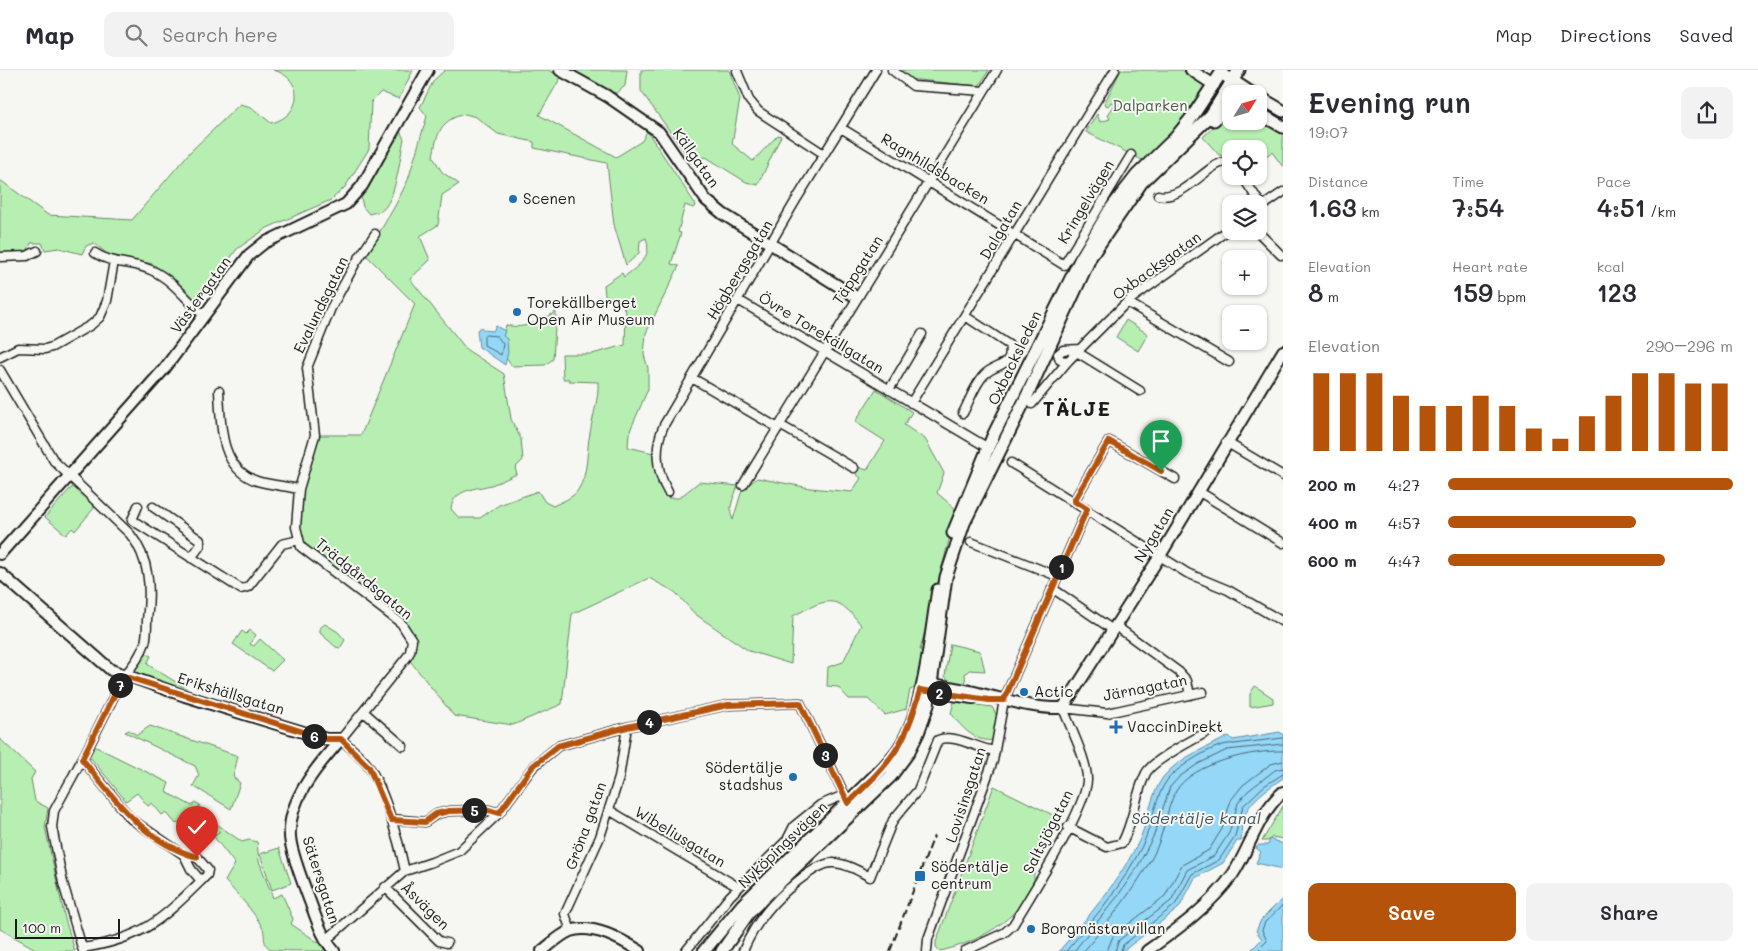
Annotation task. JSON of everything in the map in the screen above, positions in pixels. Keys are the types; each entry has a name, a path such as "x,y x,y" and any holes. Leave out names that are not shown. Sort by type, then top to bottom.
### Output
{"main road":[{"name":"Oxbacksleden","path":"1232,85 1238,70"},
{"name":"Oxbacksleden","path":"926,687 946,578 964,523 993,451 1081,258 1108,211 1137,175 1176,137 1214,85 1220,71"},
{"path":"1220,71 1239,85"},
{"path":"1214,85 1222,90"},
{"name":"Oxbacksleden","path":"993,451 1091,256 1142,182 1222,102"},
{"path":"1268,102 1283,111"},
{"path":"1190,136 1197,135 1222,111"},
{"path":"1268,118 1283,126"},
{"name":"Nyköpingsvägen","path":"722,951 750,911 883,768 900,747 926,687"},
{"name":"Nyköpingsvägen","path":"704,951 742,905 849,804"}],"street":[{"name":"Västergatan","path":"0,554 165,368 249,255 264,243 346,204 362,186 428,70"},
{"name":"Källgatan","path":"560,70 649,123 672,149 706,200 723,214 856,297"},
{"name":"Högbergsgatan","path":"668,492 662,481 658,466 659,436 824,154 876,70"},
{"path":"892,70 913,86 984,91"},
{"name":"Täppgatan","path":"743,485 996,70"},
{"name":"Dalgatan","path":"911,403 1114,70"},
{"path":"1191,70 1214,85"},
{"path":"737,71 748,100 758,111 824,154"},
{"name":"Ragnhildsbacken","path":"841,128 1014,234"},
{"name":"Kringelvägen","path":"1014,234 1064,264 1131,155"},
{"path":"1158,195 1168,198 1176,194 1222,162"},
{"path":"1267,202 1283,192"},
{"name":"Evalundsgatan","path":"299,540 296,527 299,489 315,435 306,368 331,308 355,264 376,234"},
{"name":"Oxbacksgatan","path":"1032,404 1078,350 1127,302 1222,234"},
{"path":"1266,240 1281,255"},
{"path":"0,257 27,256 37,252"},
{"path":"94,253 104,259 150,270 163,277 204,316"},
{"path":"0,357 18,348 45,349 52,347 91,325 100,317 107,301 114,261"},
{"name":"Övre Torekällgatan","path":"738,300 993,451"},
{"path":"1127,302 1229,362"},
{"path":"963,413 984,374 1007,361 1011,352 1009,345 965,316"},
{"name":"Övre Torekällgatan","path":"889,390 922,334"},
{"name":"Oxbacksgatan","path":"1068,361 1060,360 1058,354 1063,350 1078,350"},
{"path":"1078,350 1140,390"},
{"name":"Nygatan","path":"1063,708 1160,556 1226,442 1283,351"},
{"path":"0,370 54,461 126,528 136,540 146,564 150,585 145,643 132,667 124,676 82,759 58,800 54,811 52,828 72,919 82,950 108,944 142,932 171,910 201,881 208,870 204,862 197,857 184,855 131,819 82,759"},
{"path":"692,378 854,468"},
{"path":"219,391 221,434 228,456 239,471 257,481 299,489"},
{"path":"1074,501 1109,441 1174,479"},
{"path":"1226,442 1283,476"},
{"path":"1011,463 1187,573 1228,590 1283,622"},
{"path":"1198,491 1283,543"},
{"path":"138,506 132,520 244,589 248,587 282,544 299,540"},
{"path":"153,507 200,540 200,546 191,558"},
{"name":"Lovisinsgatan","path":"927,951 928,939 973,820 995,751 1004,700 1087,509"},
{"name":"Trädgårdsgatan","path":"299,540 301,547 401,623 412,640 410,652 364,712"},
{"path":"971,542 1057,576"},
{"name":"Erikshällsgatan","path":"0,573 111,670 124,676 326,739 341,739"},
{"path":"1052,588 1180,672 1187,681 1190,694"},
{"name":"Järnagatan","path":"926,687 1050,708 1107,713 1202,692"},
{"path":"325,941 405,871 460,851 499,813 533,766 558,746 627,727 728,705 800,703 849,804"},
{"name":"Saltsjögatan","path":"965,951 1004,933 1013,925 1082,799 1087,781 1084,765 1063,708"},
{"path":"403,746 364,712 341,739 369,767 391,820 405,871"},
{"name":"Gröna gatan","path":"571,931 566,914 600,837 619,778 627,727"},
{"path":"1068,827 1107,847 1122,843 1130,828 1147,772 1169,754 1207,732"},
{"path":"743,951 751,933 767,911 792,887 821,865 833,862 846,865 870,877 893,820 918,790 938,740 944,737 950,738 985,750 995,751"},
{"name":"Sätersgatan","path":"334,951 325,941 304,884 290,838 294,815 302,793 313,774 341,739"},
{"path":"1147,951 1206,906 1233,874 1270,807 1283,792"},
{"name":"Nyköpingsvägen","path":"686,951 738,887 787,840 794,826 820,805 849,804"},
{"path":"391,820 425,822 436,814 449,811 489,810 499,813"},
{"name":"Wibeliusgatan","path":"608,810 738,887"},
{"path":"184,855 191,869 201,881"},
{"name":"Åsvägen","path":"386,887 438,941 447,943"},
{"path":"542,951 571,931 599,932 621,940 640,951"}],"green space":[{"path":"273,70 413,70 399,99 381,92 371,102 369,149 345,187 331,200 267,228 237,249 198,303 153,264 111,257 94,243 86,246 82,254 59,248 45,250 42,243 31,243 27,252 0,253 0,180 48,215 132,220 190,152 240,104 251,107 271,123 282,119 289,113 296,97 295,88 291,81 283,74"},
{"path":"445,70 548,70 561,77 539,115 616,157 642,141 647,131 696,205 693,208 685,205 678,232 681,233 671,264 679,266 646,333 644,355 648,368 648,389 629,433 628,447 653,453 658,485 668,498 679,498 699,482 738,486 731,507 733,520 742,490 757,478 810,488 852,492 861,478 856,474 858,467 867,470 885,441 855,422 876,389 912,412 904,425 925,439 944,473 937,493 957,510 920,650 923,650 916,687 910,690 906,709 885,715 868,699 849,699 838,687 827,686 828,667 843,662 861,625 852,614 837,603 822,603 793,616 791,664 749,651 695,614 675,592 649,578 572,614 562,704 513,725 454,716 407,657 412,646 405,628 301,547 297,515 315,435 361,435 415,304 366,255 408,180 427,116 420,107 434,80","holes":["465,114 476,117 498,134 534,142 534,148 607,163 614,225 626,265 639,253 640,241 646,238 648,245 646,256 634,269 624,277 622,273 604,285 605,295 622,304 626,313 625,345 592,354 562,354 563,379 598,382 598,394 589,440 586,469 582,483 576,493 553,506 545,502 538,491 499,505 480,518 459,518 451,509 456,497 466,491 491,485 517,474 515,468 523,460 521,439 511,419 504,374 467,350 410,279 430,260 420,236 438,225 442,195 459,184 442,172 433,157 438,134 450,120"]},
{"path":"571,70 627,70 625,86 617,93 602,91"},
{"path":"641,70 729,70 740,99 732,144 753,161 778,135 781,136 758,185 746,182 706,157 691,161 641,91"},
{"path":"898,70 989,70 979,86 908,79"},
{"name":"Dalparken","path":"1121,70 1182,70 1208,87 1185,120 1144,161 1086,132 1097,114 1100,122 1110,119 1108,115 1115,104 1111,102 1108,106 1104,104"},
{"path":"1222,119 1222,130 1268,130 1268,125 1283,134 1283,167 1272,152 1267,155 1267,140 1222,140 1222,156 1219,155 1203,137"},
{"path":"400,131 404,139 394,189 386,206 381,211 369,214 363,207 361,198 391,143"},
{"path":"556,312 553,359 545,365 512,366 505,357 503,336 506,325 526,325"},
{"path":"1126,320 1148,334 1138,351 1116,337"},
{"path":"78,487 93,500 94,508 75,531 72,528 66,535 45,517 71,488"},
{"path":"325,624 338,632 345,640 340,648 336,647 320,633 320,628"},
{"path":"250,630 256,635 250,644 254,646 260,639 283,660 272,671 233,644 242,631 246,634"},
{"path":"950,644 980,651 985,671 969,670 965,674 966,685 952,685 945,676"},
{"path":"141,650 151,656 147,664 187,689 185,696 124,676"},
{"path":"1255,686 1273,698 1273,703 1250,707 1250,694"},
{"path":"954,702 992,707 998,718 994,740 981,739 969,733 959,724 951,713"},
{"path":"150,726 238,756 233,777 240,783 231,809 193,786 199,775 195,766 125,732 129,730 137,735"},
{"path":"0,739 35,772 31,779 35,801 48,808 45,827 65,919 75,951 39,951 0,929"},
{"path":"90,744 169,783 166,792 192,806 195,802 200,805 197,810 242,842 249,840 257,842 259,861 273,898 282,894 293,919 291,924 331,951 272,950 268,947 258,921 225,881 235,864 214,837 220,831 205,843 195,830 190,833 181,821 176,824 166,812 162,815 152,803 148,806 137,793 126,801 91,758 85,762"},
{"path":"994,786 1061,819 1043,851 1027,896 1018,908 996,928 982,936 940,951 936,947 936,942"},
{"path":"1283,806 1283,839 1272,837 1268,841 1262,841"},
{"path":"279,848 291,883 272,890 260,854"}],"water":[{"path":"496,326 505,331 503,336 507,339 508,352 505,365 479,347 477,330 481,327 484,330 493,331"},
{"name":"Södertälje kanal","path":"1280,732 1283,735 1283,778 1253,802 1242,822 1241,841 1237,841 1223,863 1195,878 1179,908 1123,951 1059,951 1100,901 1128,861 1140,839 1155,791 1164,776 1171,769 1186,758 1229,736 1233,740"},
{"name":"Södertälje kanal","path":"1270,839 1283,844 1283,869 1256,863 1261,852 1256,848 1259,845 1268,845"},
{"path":"1283,898 1283,951 1250,951 1262,939 1256,931 1261,920"}],"railway":[{"path":"890,951 934,836"}],"place":[{"name":"Scenen","path":"513,199"},
{"name":"Torekällberget Open Air Museum","path":"517,312"},
{"name":"Actic","path":"1024,692"},
{"name":"VaccinDirekt","path":"1116,727"},
{"name":"Södertälje stadshus","path":"793,777"},
{"name":"Södertälje centrum","path":"920,876"},
{"name":"Borgmästarvillan","path":"1031,929"}],"district":[{"name":"TÄLJE","path":"1077,409"}],"route":[{"path":"197,857 184,855 131,819 82,759 124,676 326,739 341,739 365,761 373,773 391,820 415,823 425,822 436,814 449,811 489,810 499,813 533,766 558,746 627,727 728,705 800,703 848,803 883,768 900,747 908,730 920,690 989,700 1004,700 1087,509 1074,501 1109,441 1161,471"}]}
